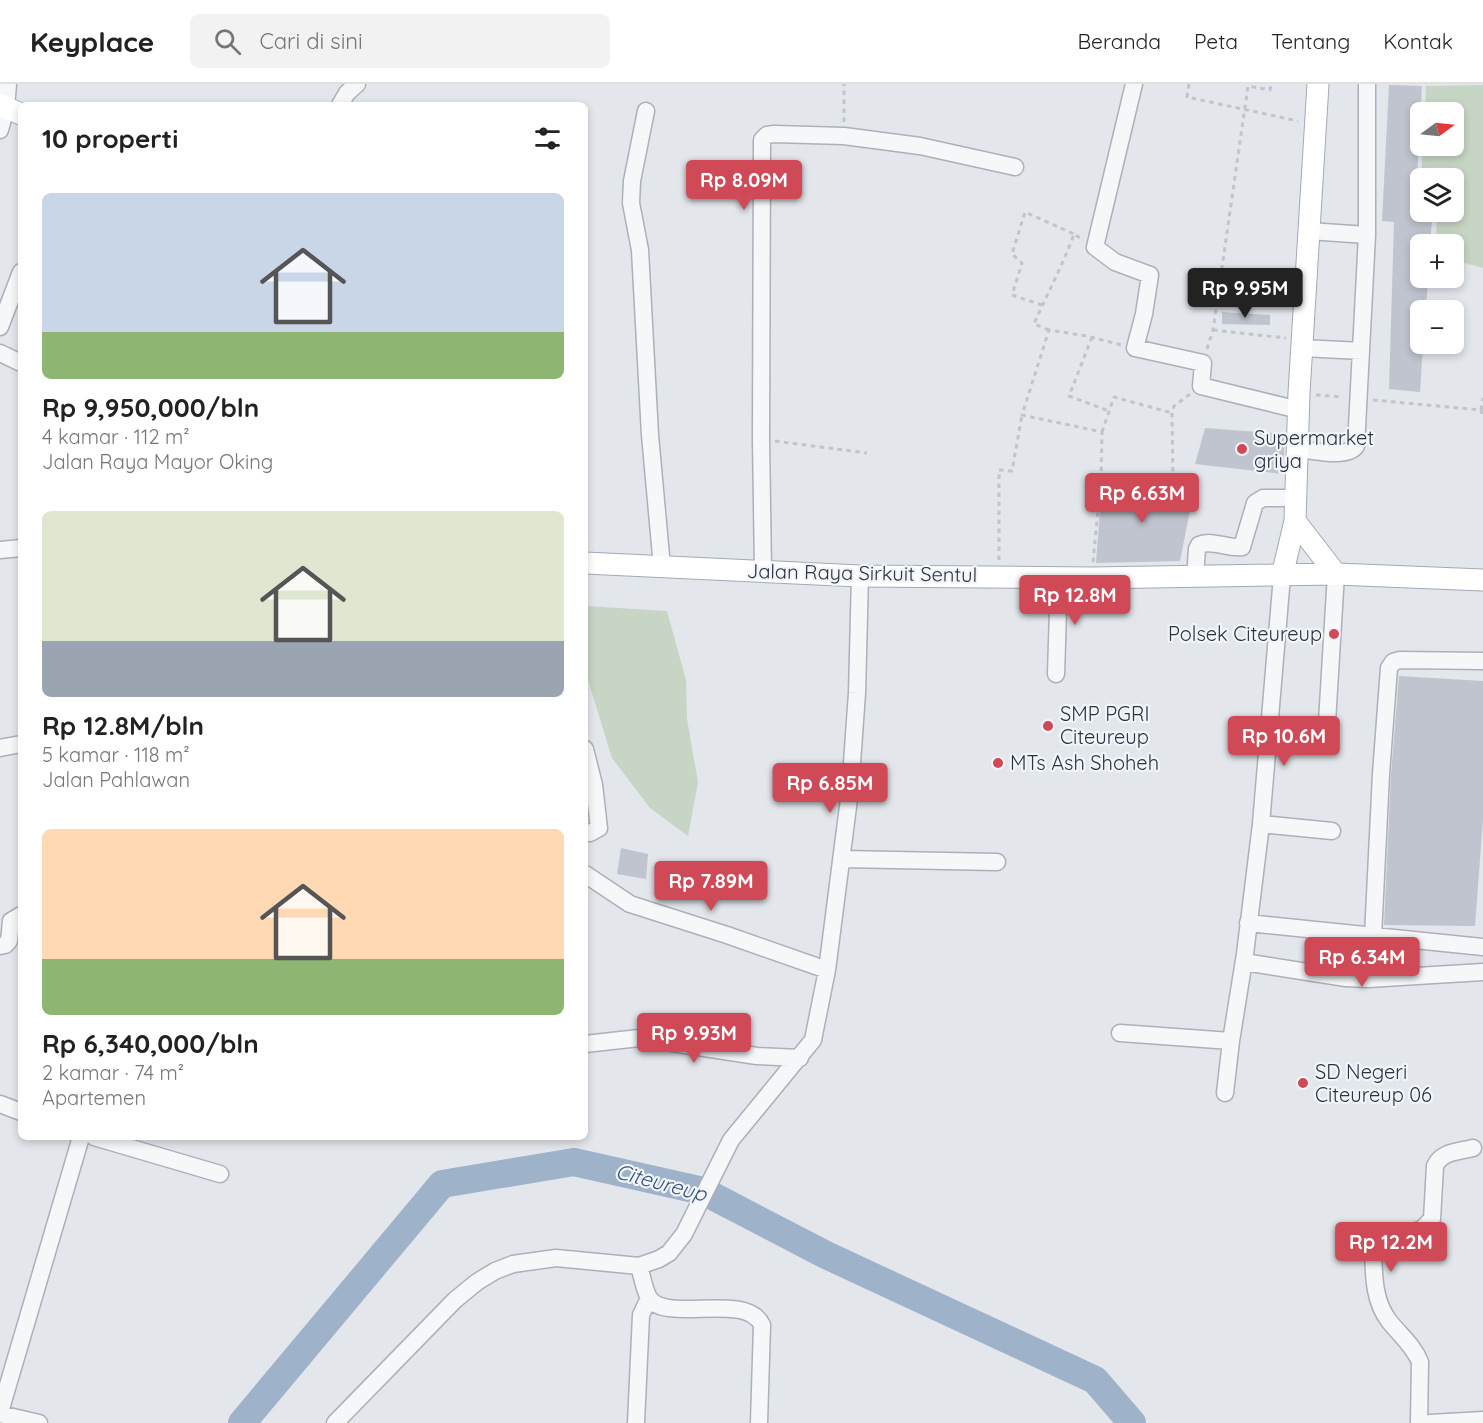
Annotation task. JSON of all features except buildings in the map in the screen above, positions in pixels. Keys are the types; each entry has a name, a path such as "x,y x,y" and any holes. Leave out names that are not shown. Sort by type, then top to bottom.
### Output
{"main road":[{"path":"1282,576 1295,521 1302,344 1318,84"},
{"path":"1295,521 1336,574"},
{"name":"Jalan Raya Sirkuit Sentul","path":"588,563 860,576 1092,579 1336,574 1483,580"}],"street":[{"path":"0,130 9,109 8,84"},
{"path":"342,102 347,93 357,84"},
{"path":"1134,84 1095,247 1115,262 1150,275 1144,314 1135,348 1203,363 1201,386 1299,402"},
{"path":"1297,449 1339,453 1353,451 1356,446 1367,235 1367,84"},
{"path":"646,111 632,181 631,203 640,250 650,435 662,567"},
{"path":"763,571 762,140 767,135 774,134 844,136 920,146 1015,167"},
{"path":"1309,231 1367,235"},
{"path":"0,327 18,280"},
{"path":"1302,344 1361,351"},
{"path":"0,353 18,362"},
{"path":"1195,578 1199,545 1204,543 1242,546 1255,503 1258,500 1295,498"},
{"path":"0,550 18,548"},
{"path":"1327,722 1336,574"},
{"path":"335,1423 455,1300 495,1271 513,1264 556,1258 639,1266 669,1253 684,1234 731,1140 813,1040 827,970 850,791 857,703 860,576"},
{"path":"1225,1093 1262,824 1282,576"},
{"path":"1056,674 1059,578"},
{"path":"1373,936 1380,774 1389,668 1393,662 1400,660 1483,661"},
{"path":"0,748 18,745"},
{"path":"588,761 594,785 599,828 588,833"},
{"path":"1262,824 1332,831"},
{"path":"842,859 998,862"},
{"path":"588,876 630,904 827,970"},
{"path":"0,946 9,941 11,921 18,917"},
{"path":"1248,923 1472,947 1483,946"},
{"path":"1244,958 1370,971 1483,965"},
{"path":"1244,958 1346,978 1368,979 1483,972"},
{"path":"1120,1033 1231,1041"},
{"path":"588,1044 639,1038 757,1056 800,1058"},
{"path":"0,1104 18,1111"},
{"path":"39,1423 0,1413 80,1140"},
{"path":"104,1140 220,1174"},
{"path":"1419,1423 1420,1362 1417,1354 1382,1309 1374,1281 1373,1249 1376,1245 1428,1225 1432,1219 1435,1166 1438,1159 1444,1155 1473,1148"},
{"path":"639,1266 649,1298 662,1307 736,1309 752,1313 759,1318 762,1325 759,1423"},
{"path":"636,1423 641,1315 649,1298"},
{"path":"1430,1423 1483,1420"}],"path":[{"path":"844,84 844,136"},
{"path":"1189,84 1187,98 1315,124"},
{"path":"1272,84 1270,90 1248,86 1212,330 1302,344"},
{"path":"1042,305 1012,295 1022,262 1012,254 1025,212 1074,234 1095,247"},
{"path":"1074,234 1063,264 1034,324 1048,330 1092,337 1135,348"},
{"path":"999,576 999,470 1012,471 1022,415 1048,330"},
{"path":"1092,337 1069,396 1109,411"},
{"path":"1101,480 1173,479 1172,413 1174,406 1201,386"},
{"path":"1092,579 1101,480 1102,432 1114,397 1172,413"},
{"path":"1483,398 1481,410 1483,417"},
{"path":"1299,402 1359,399 1481,410"},
{"path":"1022,415 1102,432"},
{"path":"761,440 867,453"}],"green space":[{"path":"1483,85 1483,268 1464,263 1464,234 1436,234 1437,222 1464,222 1464,168 1422,168 1422,156 1464,156 1464,102 1425,102 1426,86"},
{"path":"588,606 667,611 686,680 687,719 698,782 688,836 650,808 612,758 588,680"}],"waterway":[{"name":"Citeureup","path":"242,1423 442,1184 574,1162 703,1191 826,1255 1095,1380 1132,1423"}],"place":[{"name":"Supermarket griya","path":"1242,449"},
{"name":"Polsek Citeureup","path":"1334,634"},
{"name":"SMP PGRI Citeureup","path":"1048,726"},
{"name":"MTs Ash Shoheh","path":"998,763"},
{"name":"SD Negeri Citeureup 06","path":"1303,1083"}]}
